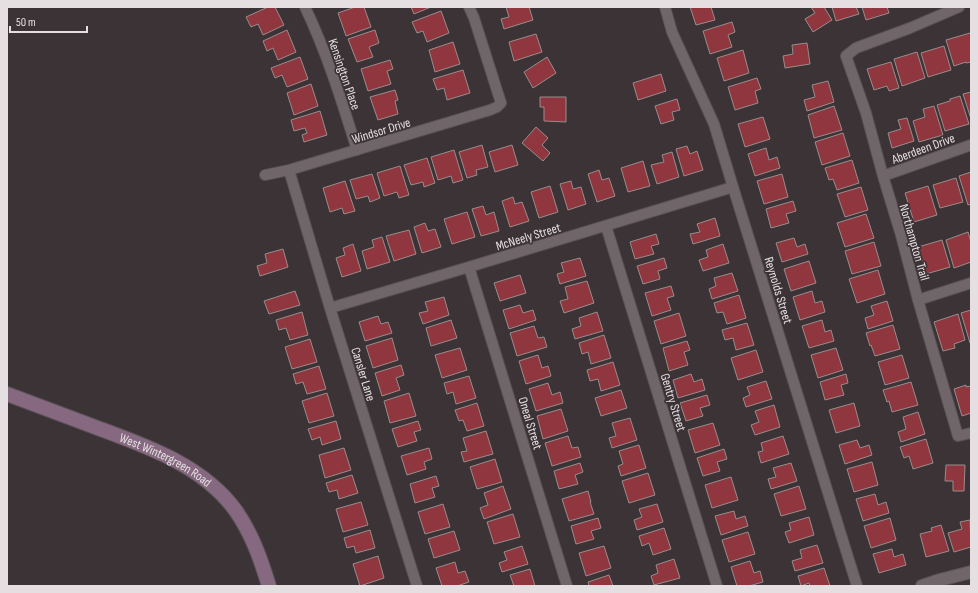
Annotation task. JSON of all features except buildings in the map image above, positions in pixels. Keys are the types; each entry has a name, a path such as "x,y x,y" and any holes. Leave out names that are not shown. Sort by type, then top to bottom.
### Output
{"main road":[{"name":"West Wintergreen Road","path":"7,394 133,441 178,462 197,474 212,485 236,511 246,527 270,586"}],"street":[{"name":"Kensington Place","path":"305,7 312,21 335,82 357,150"},
{"name":"Windsor Drive","path":"265,175 289,170 497,107 501,103 474,18 469,7"},
{"name":"Reynolds Street","path":"665,7 672,32 714,124 857,586"},
{"name":"Northampton Trail","path":"959,7 910,28 856,48 846,56 866,113 918,300 958,436 971,433"},
{"name":"Aberdeen Drive","path":"883,176 971,145"},
{"name":"Cansler Lane","path":"289,170 330,308 417,586"},
{"name":"McNeely Street","path":"330,308 469,268 733,187"},
{"name":"Gentry Street","path":"606,226 717,586"},
{"name":"Oneal Street","path":"469,268 567,586"},
{"path":"918,300 971,283"},
{"path":"922,586 971,572"}]}
